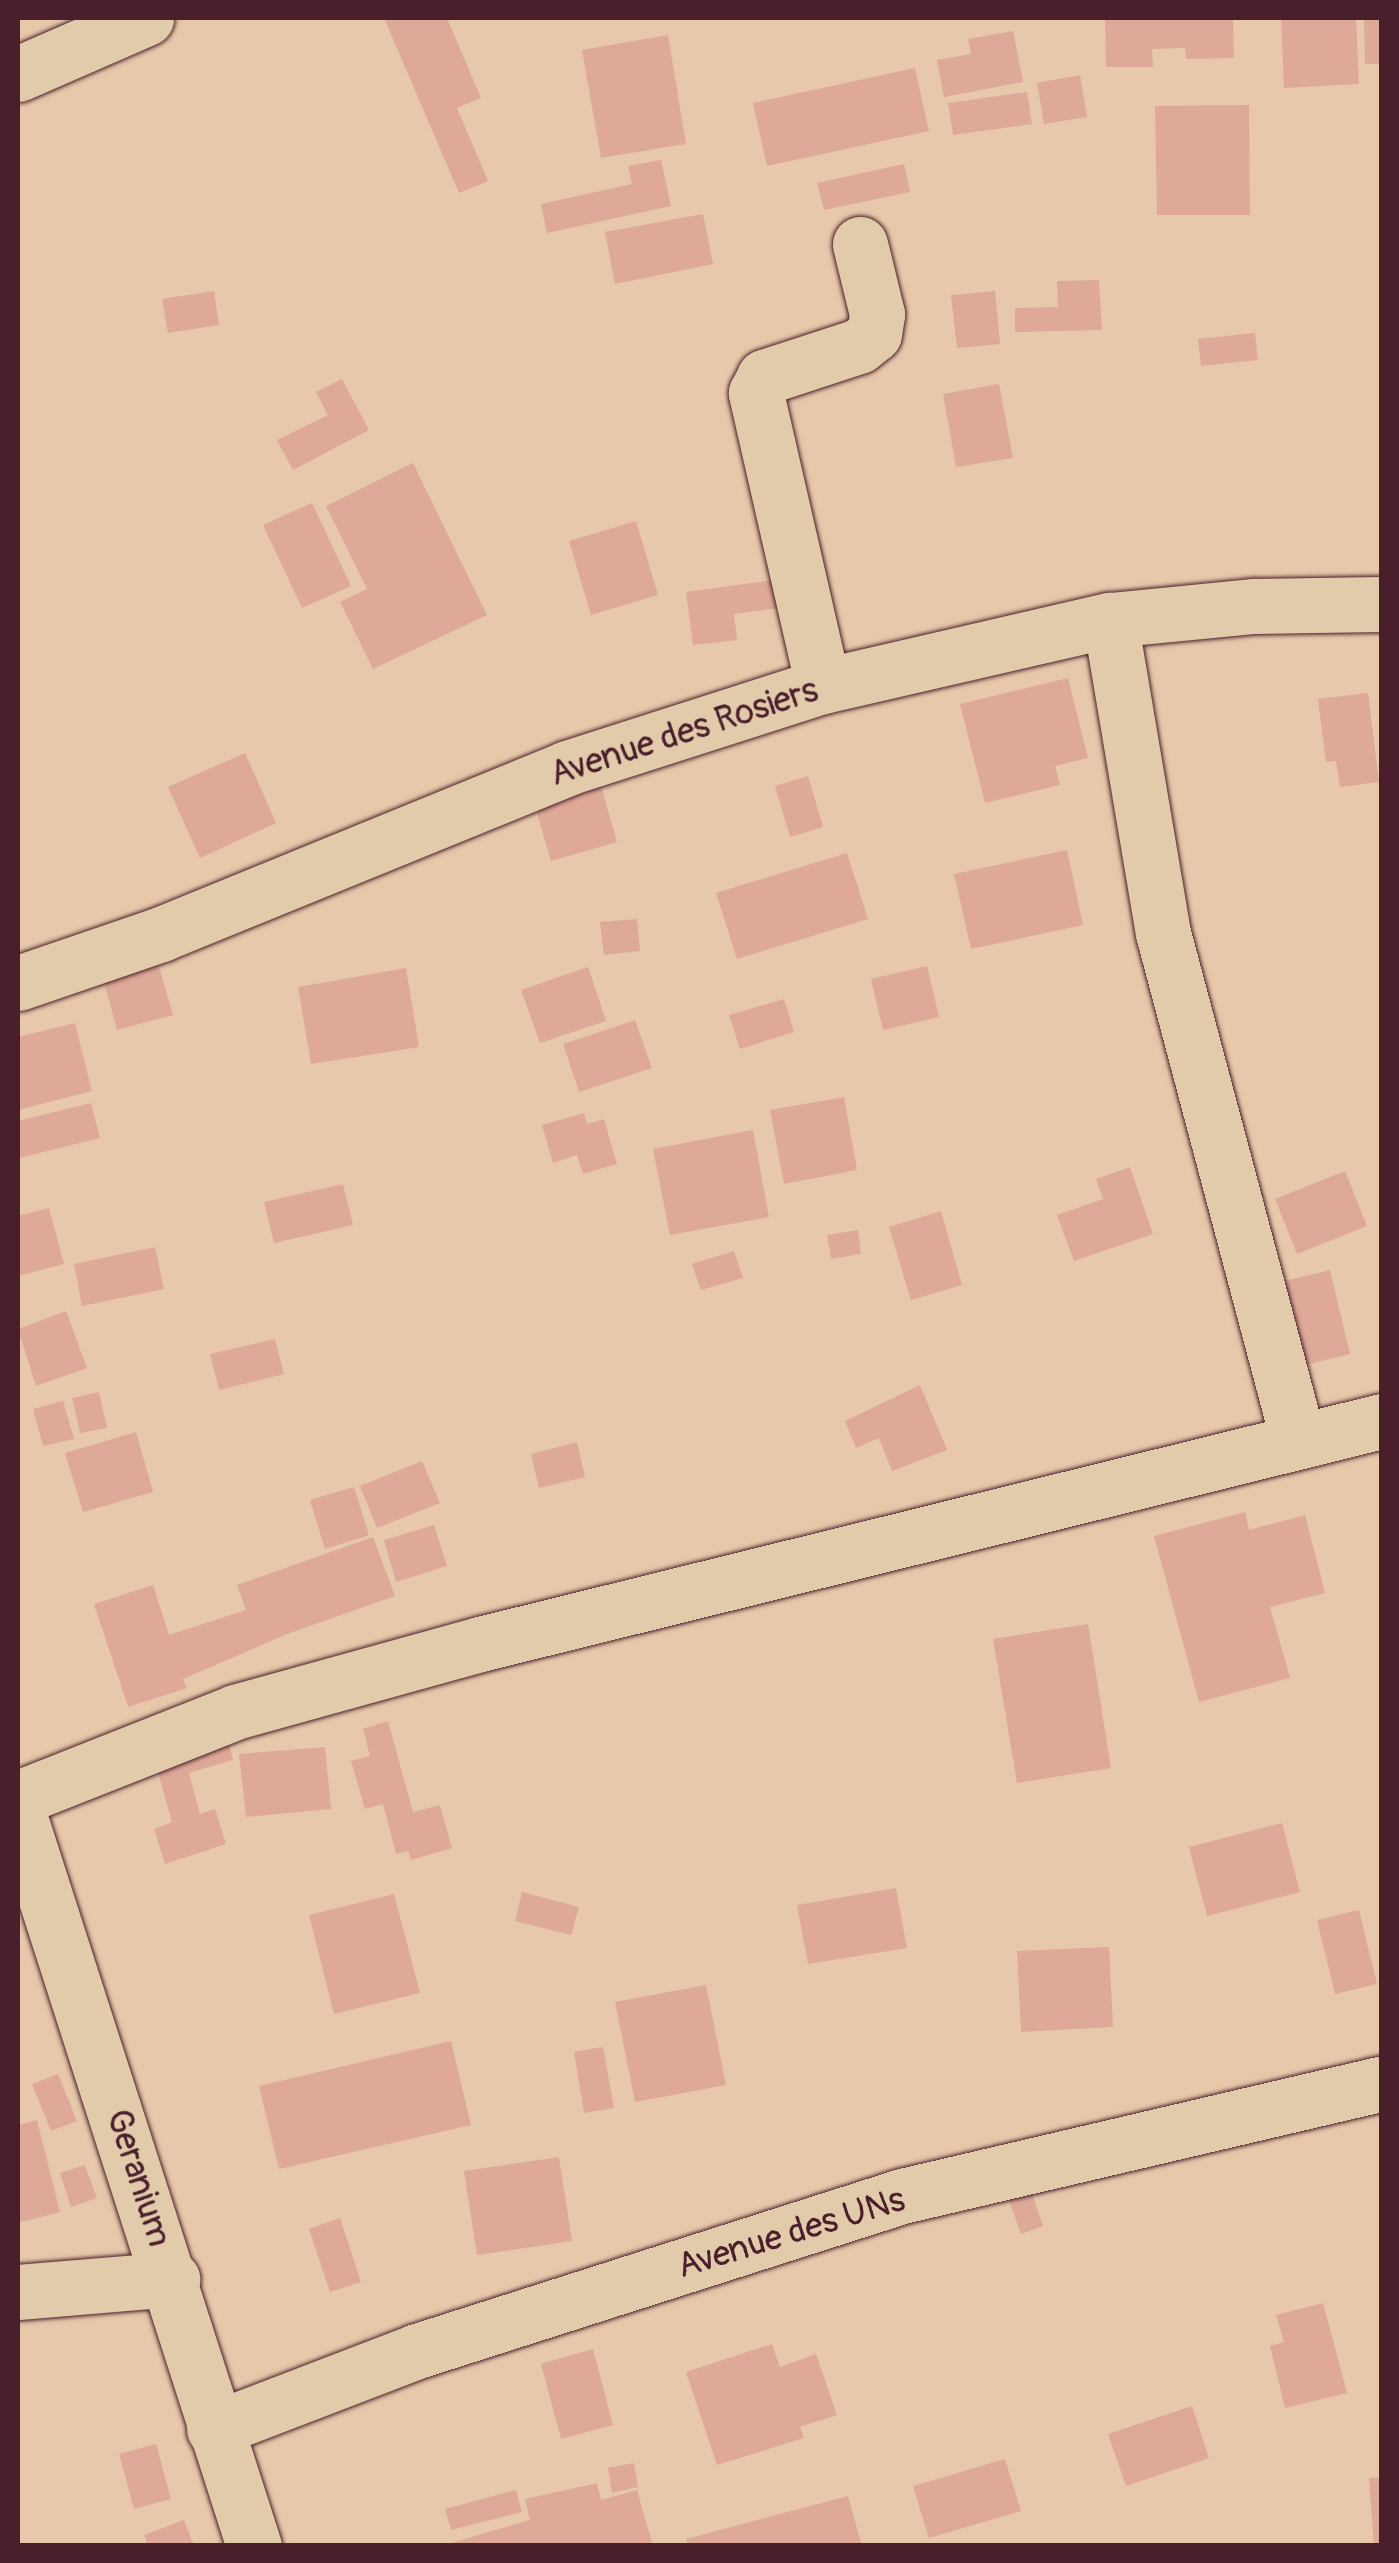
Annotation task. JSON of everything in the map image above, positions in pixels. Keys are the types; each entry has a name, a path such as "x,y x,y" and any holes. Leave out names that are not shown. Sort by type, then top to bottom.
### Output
{"street":[{"path":"18,74 146,18"},
{"path":"823,686 756,393 764,377 860,346 874,334 877,314 860,244"},
{"name":"Avenue des Rosiers","path":"18,982 160,934 567,768 823,686 1110,620 1254,606 1382,604"},
{"path":"1110,620 1162,932 1298,1440"},
{"path":"18,1798 235,1712 1382,1421"},
{"name":"Geranium","path":"18,1812 172,2279 214,2429 254,2546"},
{"name":"Avenue des UNs","path":"214,2429 417,2351 902,2196 1382,2083"},
{"path":"18,2292 172,2279"}],"building":[{"path":"384,18 447,18 481,98 457,108 488,181 459,193"},
{"path":"1105,18 1233,18 1234,58 1186,59 1185,48 1152,49 1153,67 1106,67"},
{"path":"1281,18 1356,18 1359,84 1284,88"},
{"path":"1364,18 1382,18 1382,64 1365,64"},
{"path":"1013,31 1023,82 944,97 937,60 971,54 968,39"},
{"path":"668,35 686,144 601,158 582,50"},
{"path":"915,68 929,131 767,166 753,103"},
{"path":"1080,75 1087,117 1044,124 1037,83"},
{"path":"1027,92 1032,124 953,135 948,103"},
{"path":"1249,105 1250,215 1157,215 1155,106"},
{"path":"661,160 671,206 547,233 541,204 632,184 628,166"},
{"path":"904,164 910,192 824,210 817,183"},
{"path":"703,214 713,264 615,284 605,232"},
{"path":"1099,280 1102,330 1015,332 1015,308 1058,307 1057,281"},
{"path":"214,291 219,325 168,333 162,299"},
{"path":"995,291 1000,344 957,348 951,295"},
{"path":"1255,333 1258,360 1201,366 1198,339"},
{"path":"342,379 369,430 293,470 277,440 328,415 316,392"},
{"path":"999,384 1013,458 956,467 943,394"},
{"path":"413,463 487,615 373,669 340,602 367,589 326,506"},
{"path":"312,503 351,586 302,608 263,525"},
{"path":"636,521 658,595 591,615 569,541"},
{"path":"780,579 785,607 734,614 737,640 693,645 686,592"},
{"path":"1068,678 1088,758 1055,766 1060,785 985,803 960,704"},
{"path":"1368,693 1379,782 1340,787 1336,761 1326,762 1318,699"},
{"path":"245,753 276,823 200,858 168,787"},
{"path":"808,776 823,827 790,837 775,786"},
{"path":"601,786 617,842 551,861 535,806"},
{"path":"1067,850 1083,925 971,949 954,874"},
{"path":"847,853 868,919 737,959 716,893"},
{"path":"637,919 640,951 604,955 600,922"},
{"path":"156,956 173,1015 117,1030 101,971"},
{"path":"927,966 939,1017 883,1030 871,979"},
{"path":"588,967 606,1021 540,1043 521,990"},
{"path":"406,968 419,1047 311,1064 298,987"},
{"path":"784,999 794,1032 740,1049 729,1015"},
{"path":"635,1020 652,1068 579,1092 563,1044"},
{"path":"75,1023 92,1091 18,1110 18,1037"},
{"path":"844,1097 857,1170 784,1184 770,1110"},
{"path":"91,1103 100,1138 19,1158 18,1121"},
{"path":"584,1113 587,1124 604,1119 617,1164 583,1174 577,1155 553,1163 542,1125"},
{"path":"753,1130 769,1217 670,1235 653,1149"},
{"path":"1130,1167 1153,1234 1074,1261 1057,1215 1103,1199 1096,1179"},
{"path":"1345,1171 1367,1226 1297,1254 1275,1199"},
{"path":"343,1184 353,1225 274,1243 264,1202"},
{"path":"49,1208 64,1264 18,1276 18,1216"},
{"path":"941,1211 962,1285 911,1300 889,1227"},
{"path":"858,1230 861,1254 831,1259 827,1235"},
{"path":"155,1247 164,1289 82,1306 74,1264"},
{"path":"734,1251 743,1278 701,1290 692,1264"},
{"path":"1330,1270 1350,1354 1305,1365 1284,1281"},
{"path":"66,1311 87,1368 36,1386 18,1329"},
{"path":"275,1339 284,1374 219,1390 210,1354"},
{"path":"920,1385 947,1450 892,1471 879,1438 856,1448 845,1421"},
{"path":"99,1392 107,1428 80,1433 72,1398"},
{"path":"63,1401 74,1439 43,1446 33,1409"},
{"path":"136,1432 153,1492 83,1512 65,1453"},
{"path":"577,1442 585,1477 539,1488 531,1454"},
{"path":"422,1461 440,1503 377,1528 360,1486"},
{"path":"354,1487 369,1535 325,1549 310,1500"},
{"path":"1245,1512 1249,1530 1305,1515 1325,1593 1270,1607 1290,1678 1199,1702 1154,1536"},
{"path":"434,1525 447,1566 396,1582 384,1540"},
{"path":"373,1537 395,1596 287,1634 183,1679 187,1688 128,1707 94,1604 153,1585 169,1635 246,1610 237,1585"},
{"path":"1088,1624 1111,1768 1017,1783 993,1639"},
{"path":"388,1721 413,1812 440,1805 452,1848 411,1860 408,1851 396,1854 383,1804 365,1809 351,1761 370,1756 363,1729"},
{"path":"225,1729 233,1760 189,1773 200,1814 215,1809 226,1844 165,1864 154,1829 172,1822 153,1755"},
{"path":"325,1747 331,1809 246,1817 239,1754"},
{"path":"1282,1823 1300,1892 1207,1916 1189,1847"},
{"path":"896,1888 907,1948 808,1964 797,1905"},
{"path":"522,1892 579,1907 571,1935 515,1921"},
{"path":"394,1894 420,1993 334,2014 309,1915"},
{"path":"1359,1910 1377,1984 1335,1994 1317,1920"},
{"path":"1109,1947 1113,2027 1021,2032 1017,1951"},
{"path":"706,1985 726,2085 635,2102 615,2002"},
{"path":"451,2041 471,2125 279,2169 259,2086"},
{"path":"603,2047 614,2108 584,2113 574,2052"},
{"path":"58,2074 77,2121 51,2131 32,2084"},
{"path":"37,2120 60,2212 18,2223 18,2125"},
{"path":"559,2157 572,2241 477,2255 464,2171"},
{"path":"85,2165 97,2198 71,2207 60,2173"},
{"path":"1030,2187 1043,2226 1021,2234 1007,2194"},
{"path":"340,2218 361,2282 330,2292 309,2229"},
{"path":"1323,2303 1347,2393 1285,2408 1270,2346 1284,2342 1276,2315"},
{"path":"772,2344 780,2367 816,2354 837,2415 800,2427 804,2438 717,2465 686,2372"},
{"path":"593,2349 613,2425 561,2439 541,2364"},
{"path":"1192,2406 1209,2458 1126,2486 1108,2434"},
{"path":"156,2444 171,2499 134,2509 119,2454"},
{"path":"1005,2459 1021,2511 929,2538 913,2486"},
{"path":"634,2463 638,2487 612,2493 608,2468"},
{"path":"1382,2477 1382,2546 1374,2546 1369,2478"},
{"path":"597,2483 601,2500 637,2490 653,2546 441,2546 530,2520 525,2499"},
{"path":"516,2490 522,2512 451,2530 445,2509"},
{"path":"848,2496 862,2546 688,2546 686,2539"},
{"path":"184,2520 194,2546 148,2546 144,2535"}]}
